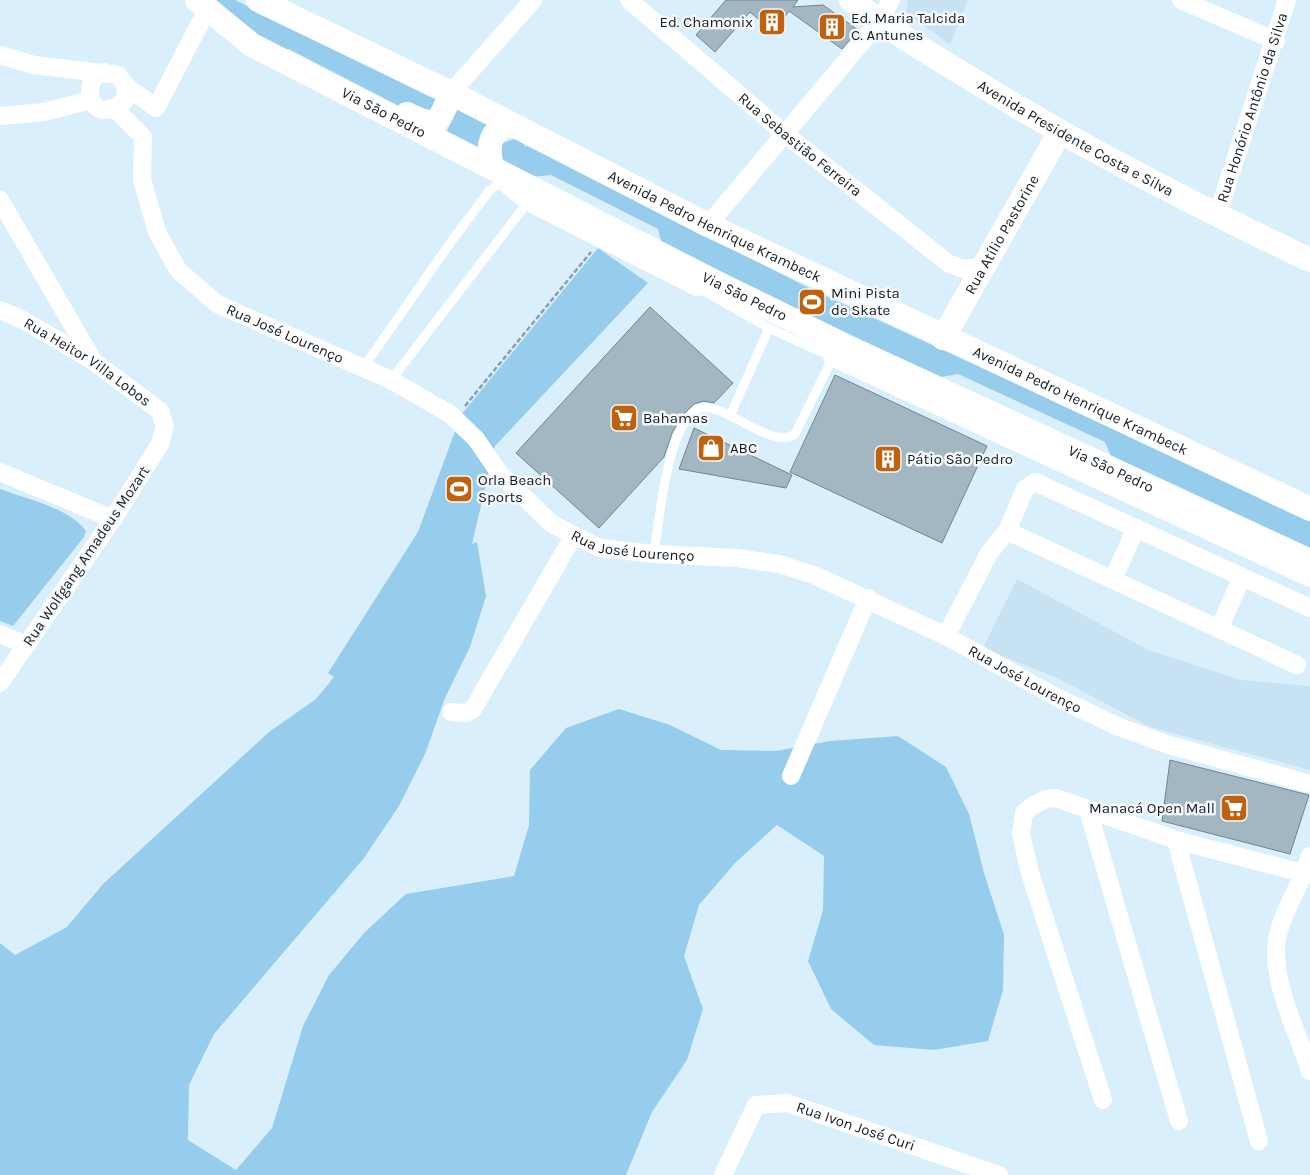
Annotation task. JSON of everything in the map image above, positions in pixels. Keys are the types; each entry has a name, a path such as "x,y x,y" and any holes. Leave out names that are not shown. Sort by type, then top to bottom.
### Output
{"main road":[{"name":"Avenida Pedro Henrique Krambeck","path":"258,0 451,93 708,225 943,338 1310,509"},
{"name":"Avenida Presidente Costa e Silva","path":"851,0 880,22 1060,132 1217,216 1310,260"},
{"name":"Via São Pedro","path":"202,4 252,45 706,284 840,352 1310,561"},
{"path":"279,58 294,58 424,122 433,123 439,120 451,93"},
{"path":"497,174 489,152 492,136 504,126 511,125"},
{"name":"Rua Atílio Pastorine","path":"943,338 1060,132"}],"street":[{"path":"451,93 533,0"},
{"name":"Rua Sebastião Ferreira","path":"630,0 786,134 948,263 963,269 982,267"},
{"path":"708,225 880,22 891,0"},
{"path":"1181,0 1276,41"},
{"name":"Rua Honório Antônio da Silva","path":"1217,216 1276,41 1287,0"},
{"path":"115,109 143,137 202,4"},
{"path":"0,55 34,65 118,75 126,86 156,108"},
{"path":"54,67 89,95 96,107 105,111 115,109 125,100 126,86"},
{"path":"89,95 93,78 105,72"},
{"path":"0,116 44,112 89,95"},
{"name":"Rua José Lourenço","path":"143,137 142,180 157,232 178,270 217,304 390,380 454,418 476,439 506,480 552,524 600,548 654,554 737,558 779,564 814,575 868,598 946,636 1058,698 1119,727 1169,745 1310,784"},
{"path":"497,174 528,202 602,239 706,284"},
{"path":"0,200 93,361"},
{"name":"Rua Heitor Villa Lobos","path":"0,310 23,320 93,361 160,411 165,426"},
{"path":"840,352 1310,578"},
{"name":"Rua Wolfgang Amadeus Mozart","path":"0,683 113,519 160,444 165,426"},
{"path":"0,472 113,519"},
{"path":"946,636 996,542 1007,531 1025,489 1035,482 1310,608"},
{"path":"1113,579 1136,528"},
{"path":"1007,531 1219,628 1297,666"},
{"path":"451,712 466,713 473,709 574,535"},
{"path":"1219,628 1242,577"},
{"path":"791,776 868,598"},
{"path":"0,634 27,645"},
{"path":"1102,1100 1030,873 1020,834 1024,814 1032,806 1046,799 1071,802 1088,810 1176,840 1307,874"},
{"path":"1088,810 1179,1121"},
{"path":"1176,840 1259,1141"},
{"path":"1310,856 1307,874 1279,929 1276,966 1310,1071"},
{"name":"Rua Ivon José Curi","path":"723,1175 756,1105 787,1102 999,1175"}],"lane":[{"path":"363,368 453,239 490,190 497,174"},
{"path":"390,380 528,202"},
{"path":"654,554 667,470 682,424 691,413 699,408 714,409 782,439 789,438 795,434 840,352 769,328 706,284"},
{"path":"730,416 769,328"}],"path":[{"path":"454,418 602,239"}],"shaded area":[{"path":"213,0 235,0 431,96 438,102 422,118 289,49 279,48 259,39"},
{"path":"908,0 968,0 950,45 906,12"},
{"path":"458,108 489,123 476,150 445,135"},
{"path":"517,138 525,142 524,146 528,146 813,290 1310,520 1310,548 1111,456 1105,442 958,374 941,377 806,315 661,241 658,229 551,175 531,177 503,163 500,144"},
{"path":"598,248 648,283 495,446 472,544 477,542 486,596 470,647 445,698 425,754 399,806 364,858 214,1034 189,1085 188,1140 236,1170 272,1128 303,1026 329,975 365,932 406,894 514,876 529,825 530,770 566,728 619,709 670,725 721,750 776,751 830,741 898,736 946,767 969,814 984,873 1004,935 1003,990 988,1041 934,1050 874,1045 831,1009 808,961 823,910 824,856 777,825 735,863 699,905 684,956 703,1009 687,1060 652,1112 626,1175 0,1175 0,943 15,955 67,927 103,884 269,732 316,699 334,677 328,673 418,532 461,415"},
{"path":"0,489 59,510 79,523 86,531 84,537 13,626 0,621"},
{"path":"1017,579 1148,650 1241,680 1310,686 1310,770 1150,727 1057,678 983,648"}],"building":[{"path":"726,0 798,0 793,7 823,5 858,30 842,49 789,11 774,32 750,12 715,52 696,35"},
{"name":"Bahamas","path":"650,307 733,383 714,403 704,401 694,404 682,416 672,433 664,457 599,528 516,453"},
{"name":"Pátio São Pedro","path":"835,375 987,446 942,543 790,472"},
{"name":"ABC","path":"694,428 792,475 786,488 679,469"},
{"name":"Manacá Open Mall","path":"1170,760 1309,795 1290,854 1162,821"}],"place":[{"name":"Ed. Chamonix","path":"772,22"},
{"name":"Ed. Maria Talcida C. Antunes","path":"832,27"},
{"name":"Mini Pista de Skate","path":"812,302"},
{"name":"Bahamas","path":"624,418"},
{"name":"ABC","path":"711,448"},
{"name":"Pátio São Pedro","path":"888,459"},
{"name":"Orla Beach Sports","path":"459,489"},
{"name":"Manacá Open Mall","path":"1234,808"}]}
